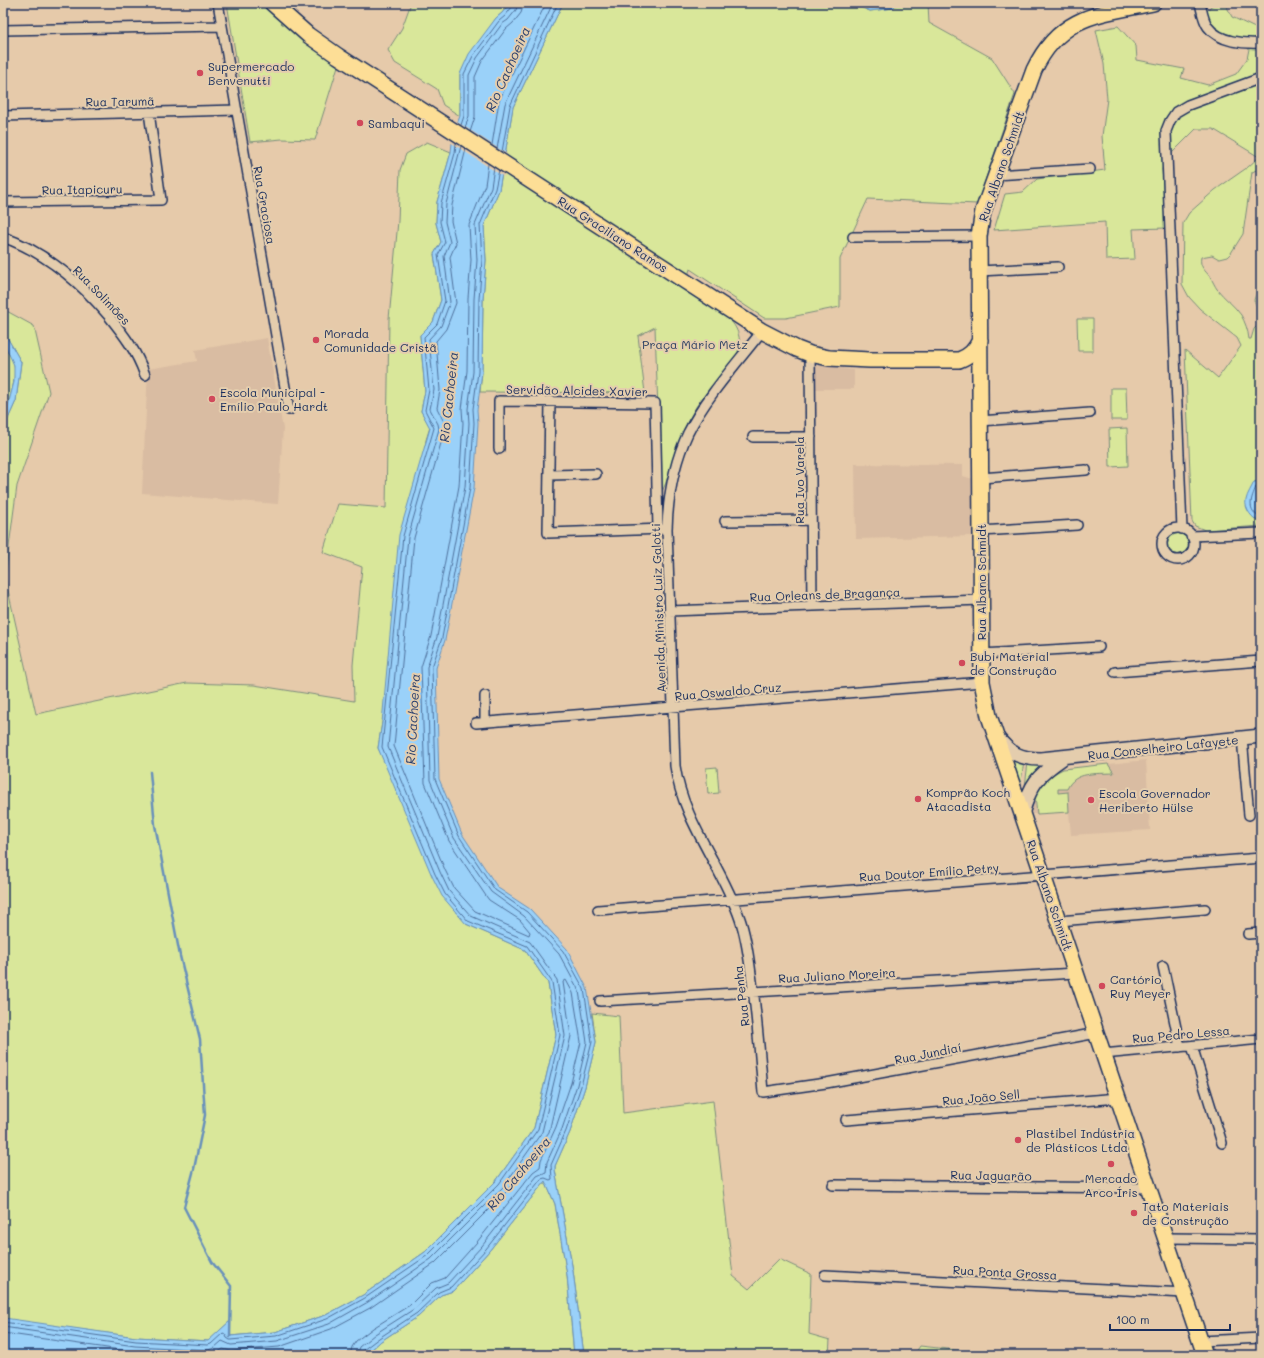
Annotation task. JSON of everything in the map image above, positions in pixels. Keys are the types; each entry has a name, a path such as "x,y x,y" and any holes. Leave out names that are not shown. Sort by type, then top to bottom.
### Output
{"main road":[{"name":"Rua Graciliano Ramos","path":"272,3 286,11 323,46 762,331 786,344 810,354 830,358 870,360 959,360"},
{"name":"Rua Albano Schmidt","path":"1152,3 1083,19 1057,37 1047,47 1034,70 983,211 979,236 982,682 986,704 996,737 1203,1348"},
{"path":"959,360 968,356 975,350 980,340"},
{"path":"959,360 974,368 980,379"}],"street":[{"name":"Rua Graciosa","path":"218,3 289,410"},
{"path":"1200,3 1208,28 1215,34 1232,41 1251,44 1261,43"},
{"path":"3,30 222,26"},
{"path":"1182,529 1166,131 1176,112 1188,105 1261,78"},
{"name":"Rua Tarumã","path":"3,116 237,110"},
{"name":"Rua Itapicuru","path":"3,202 161,200 149,112"},
{"path":"996,175 1090,169"},
{"path":"853,237 979,236"},
{"name":"Rua Solimões","path":"3,237 32,250 52,262 81,287 127,338 139,359 145,375"},
{"path":"980,271 1058,267"},
{"name":"Avenida Ministro Luiz Galotti","path":"732,900 691,818 680,791 675,766 669,611 663,529 678,462 689,433 700,412 762,331"},
{"name":"Rua Ivo Varela","path":"810,354 812,606"},
{"name":"Servidão Alcides Xavier","path":"499,449 499,401 655,403 663,529"},
{"path":"550,401 548,533 663,529"},
{"path":"980,421 1090,413"},
{"path":"753,437 810,437"},
{"path":"981,478 1086,470"},
{"path":"549,475 596,474"},
{"path":"725,521 811,520"},
{"path":"981,531 1077,525"},
{"path":"1171,530 1186,530 1191,536 1193,547 1188,556 1184,559 1178,560 1168,557 1162,548 1164,538 1171,530"},
{"path":"1191,536 1261,533"},
{"name":"Rua Orleans de Bragança","path":"669,611 982,600"},
{"path":"982,654 1099,646"},
{"path":"1115,672 1261,661"},
{"name":"Rua Oswaldo Cruz","path":"485,696 481,723 982,682"},
{"name":"Rua Conselheiro Lafayete","path":"996,737 1007,750 1017,756 1026,759 1041,759 1261,736"},
{"path":"1242,738 1249,815"},
{"name":"Rua Conselheiro Lafayete","path":"1022,814 1028,794 1040,775 1065,757"},
{"name":"Rua Doutor Emílio Petry","path":"598,910 1261,858"},
{"name":"Rua Penha","path":"732,900 744,933 753,991 764,1092"},
{"path":"1059,921 1206,909"},
{"path":"1248,934 1261,933"},
{"path":"1163,966 1180,1046"},
{"name":"Rua Juliano Moreira","path":"600,1001 1076,973"},
{"name":"Rua Jundiaí","path":"764,1092 833,1082 1097,1034"},
{"name":"Rua Pedro Lessa","path":"1104,1054 1261,1039"},
{"path":"1192,1046 1222,1142"},
{"name":"Rua João Sell","path":"846,1120 1119,1098"},
{"name":"Rua Jaguarão","path":"833,1185 1149,1188"},
{"path":"1167,1238 1261,1239"},
{"name":"Rua Ponta Grossa","path":"825,1275 1185,1293"},
{"path":"1203,1348 1261,1338"}],"shaded area":[{"name":"Escola Municipal - Emílio Paulo Hardt","path":"267,338 283,429 278,504 142,493 148,369 197,361 195,350"},
{"path":"816,365 854,370 854,389 816,389"},
{"path":"855,464 963,465 963,476 973,479 973,536 856,539"},
{"name":"Escola Governador Heriberto Hülse","path":"1146,760 1150,830 1071,835 1069,812 1032,814 1034,797 1055,772 1063,769"}],"green space":[{"path":"227,3 267,3 290,28 338,66 315,140 282,139 250,142"},
{"path":"411,3 510,3 496,18 460,74 460,116 443,105 437,89 395,63 388,50 402,28"},
{"name":"Praça Mário Metz","path":"563,3 851,3 870,11 893,8 897,3 928,3 929,23 992,58 1015,94 977,204 868,199 840,259 840,307 786,318 764,318 690,269 684,290 728,318 737,330 740,345 733,362 703,397 688,422 661,494 655,327 638,336 645,393 480,392 482,372 483,299 486,260 484,226 499,190 513,107"},
{"path":"1217,3 1225,3 1232,17 1255,28 1261,26 1261,168 1252,172 1243,234 1231,253 1227,257 1219,259 1212,255 1201,257 1201,263 1217,289 1241,315 1248,332 1249,339 1251,339 1254,329 1260,323 1261,319 1261,481 1254,482 1257,521 1261,522 1261,526 1205,530 1195,526 1192,521 1185,350 1218,378 1241,346 1237,338 1200,309 1189,297 1182,284 1183,223 1189,213 1215,190 1248,167 1259,157 1213,129 1196,129 1167,158 1162,169 1166,228 1133,229 1135,259 1106,260 1105,222 994,230 1005,194 1023,192 1037,179 1105,170 1102,136 1107,99 1104,64 1096,30 1118,26 1136,46 1137,60 1184,69 1181,78 1208,85 1236,74 1247,59 1249,49 1245,40 1218,36 1208,20 1207,11 1211,6"},
{"path":"427,142 451,152 437,202 436,223 441,242 434,254 441,300 433,322 420,335 425,391 421,411 430,427 426,440 378,748 466,924 525,950 548,983 556,1035 534,1128 496,1181 425,1252 363,1295 326,1315 275,1332 230,1336 230,1321 209,1341 136,1337 3,1319 3,430 16,401 21,362 3,330 3,309 34,326 49,392 17,486 5,577 36,714 187,683 254,685 354,701 353,665 362,567 323,552 338,504 386,508 389,319 398,221 400,170 406,154"},
{"path":"1261,280 1261,316 1254,300"},
{"path":"1077,319 1093,319 1093,351 1078,351"},
{"path":"3,341 12,358 15,370 12,391 3,417"},
{"path":"1111,388 1126,388 1127,420 1111,420"},
{"path":"1127,428 1128,466 1110,467 1109,429"},
{"path":"1178,531 1187,535 1191,544 1187,553 1178,557 1169,553 1165,544 1169,535"},
{"path":"1009,755 1024,761 1020,789"},
{"path":"1028,762 1046,764 1039,768 1025,787"},
{"path":"1108,764 1114,773 1081,776 1075,779 1067,789 1058,789 1058,793 1068,792 1069,812 1037,814 1035,795 1037,789 1049,776 1063,769"},
{"path":"717,767 719,793 708,794 706,768"},
{"path":"592,1013 619,1016 623,1113 713,1101 733,1276 749,1289 779,1259 811,1274 809,1334 830,1340 829,1355 584,1355 573,1271 555,1166 570,1132 585,1087 596,1042"},
{"path":"545,1181 555,1204 567,1275 574,1355 362,1355 419,1316 441,1295 453,1291 489,1251"},
{"path":"920,1346 993,1354 993,1355 914,1355"}],"water":[{"name":"Rio Cachoeira","path":"510,3 563,3 513,107 499,190 484,226 486,260 483,299 482,372 477,410 478,423 474,488 445,640 436,668 439,779 462,834 498,888 530,909 567,949 587,988 596,1042 585,1087 570,1132 555,1166 573,1271 584,1355 574,1355 567,1275 555,1204 545,1181 489,1251 453,1291 441,1295 419,1316 362,1355 3,1355 4,1318 136,1337 208,1341 230,1321 230,1336 275,1332 326,1315 363,1295 425,1252 496,1181 534,1128 556,1035 548,983 525,950 466,924 442,896 432,876 378,748 382,723 399,535 430,428 421,411 425,391 420,335 433,322 441,300 434,254 441,242 436,223 437,202 451,152 453,134 460,116 460,74 469,54 496,18"},
{"path":"851,3 897,3 893,8 870,11"},
{"path":"3,330 21,362 16,401 3,430 3,417 14,382 14,365 3,341"},
{"path":"1261,481 1261,522 1250,514 1246,507 1246,500 1254,482"}],"pier":[{"path":"456,121 507,154 504,177 450,142 451,134"}],"waterway":[{"path":"150,772 155,825 180,956 200,1039 205,1115 194,1169 184,1207 212,1262 231,1286 230,1337"}],"place":[{"name":"Supermercado Benvenutti","path":"200,73"},
{"name":"Sambaqui","path":"360,123"},
{"name":"Morada Comunidade Cristã","path":"316,340"},
{"name":"Escola Municipal - Emílio Paulo Hardt","path":"212,399"},
{"name":"Bubi Material de Construção","path":"962,663"},
{"name":"Komprão Koch Atacadista","path":"918,799"},
{"name":"Escola Governador Heriberto Hülse","path":"1091,800"},
{"name":"Cartório Ruy Meyer","path":"1102,986"},
{"name":"Plastibel Indústria de Plásticos Ltda","path":"1018,1140"},
{"name":"Mercado Arco Íris","path":"1111,1164"},
{"name":"Tato Materiais de Construção","path":"1134,1213"}]}
